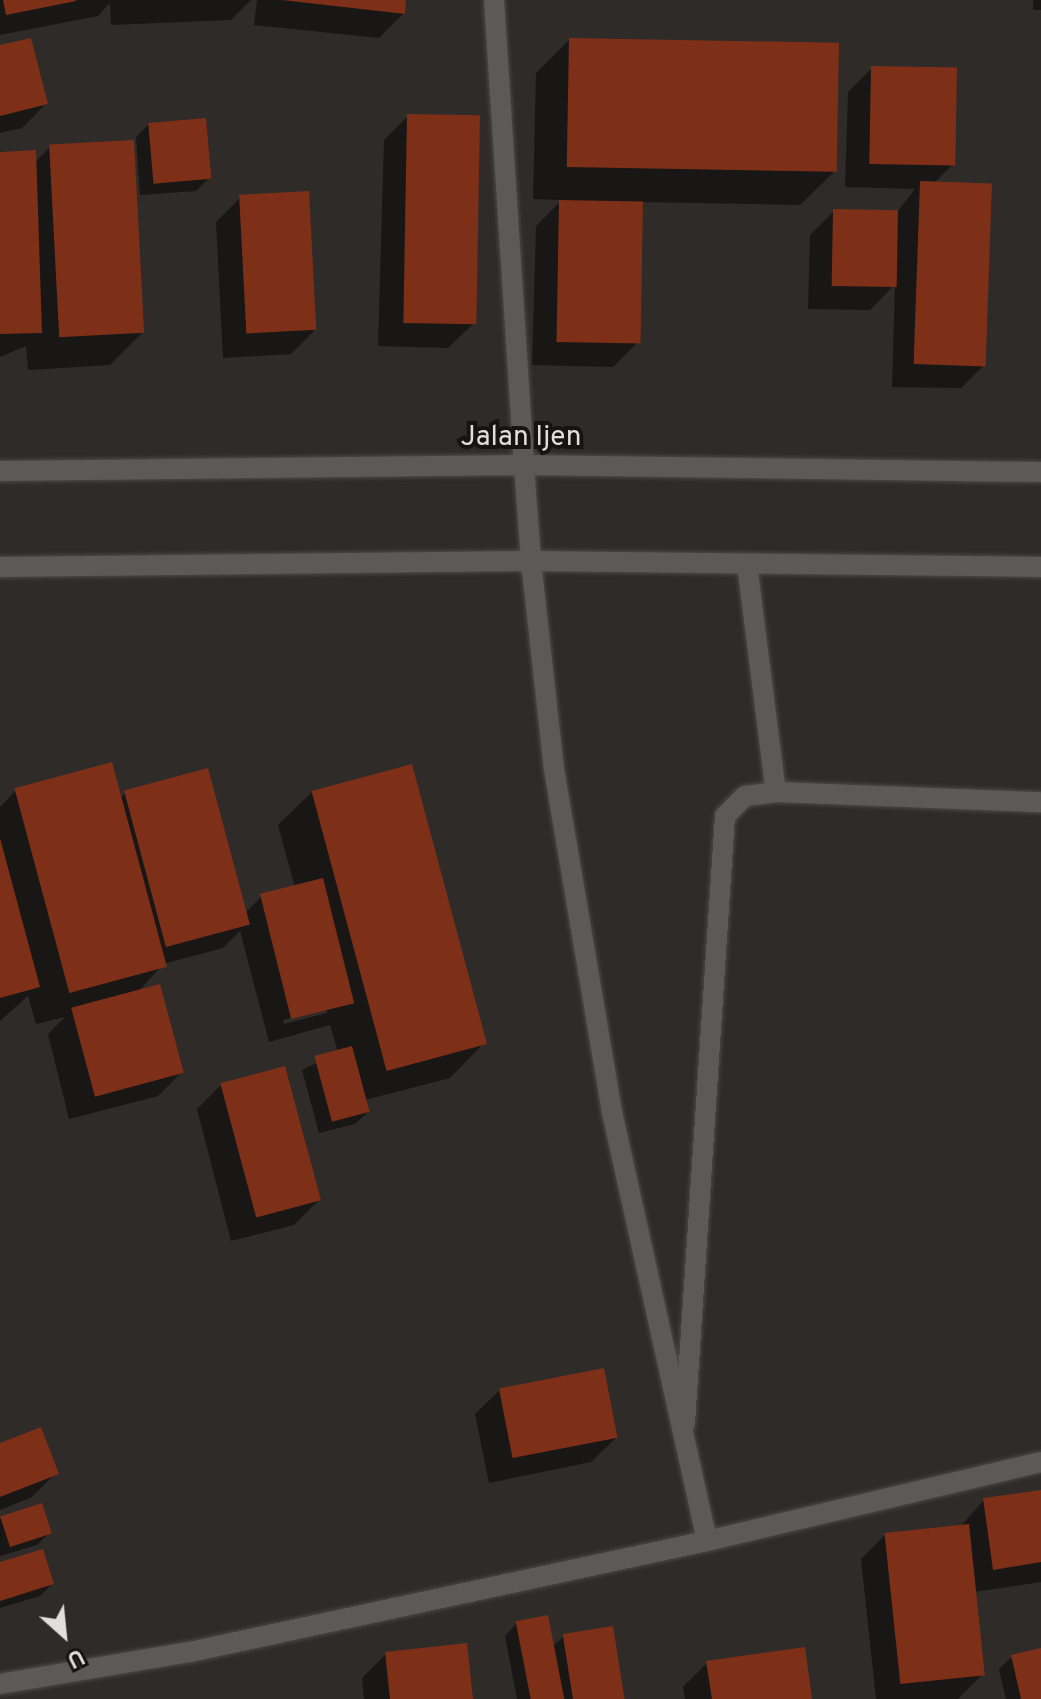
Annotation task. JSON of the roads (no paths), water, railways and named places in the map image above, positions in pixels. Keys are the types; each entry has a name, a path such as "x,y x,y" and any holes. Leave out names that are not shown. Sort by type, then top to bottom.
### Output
{"street":[{"path":"494,0 531,561 554,769 612,1112 685,1423 707,1541"},
{"name":"Jalan Ijen","path":"0,471 524,465 1041,472"},
{"path":"0,567 531,561 1041,567"},
{"path":"747,564 776,792"},
{"path":"685,1423 725,816 745,796 776,792 1041,802"},
{"path":"0,1684 205,1649 707,1541 1041,1462"}]}
